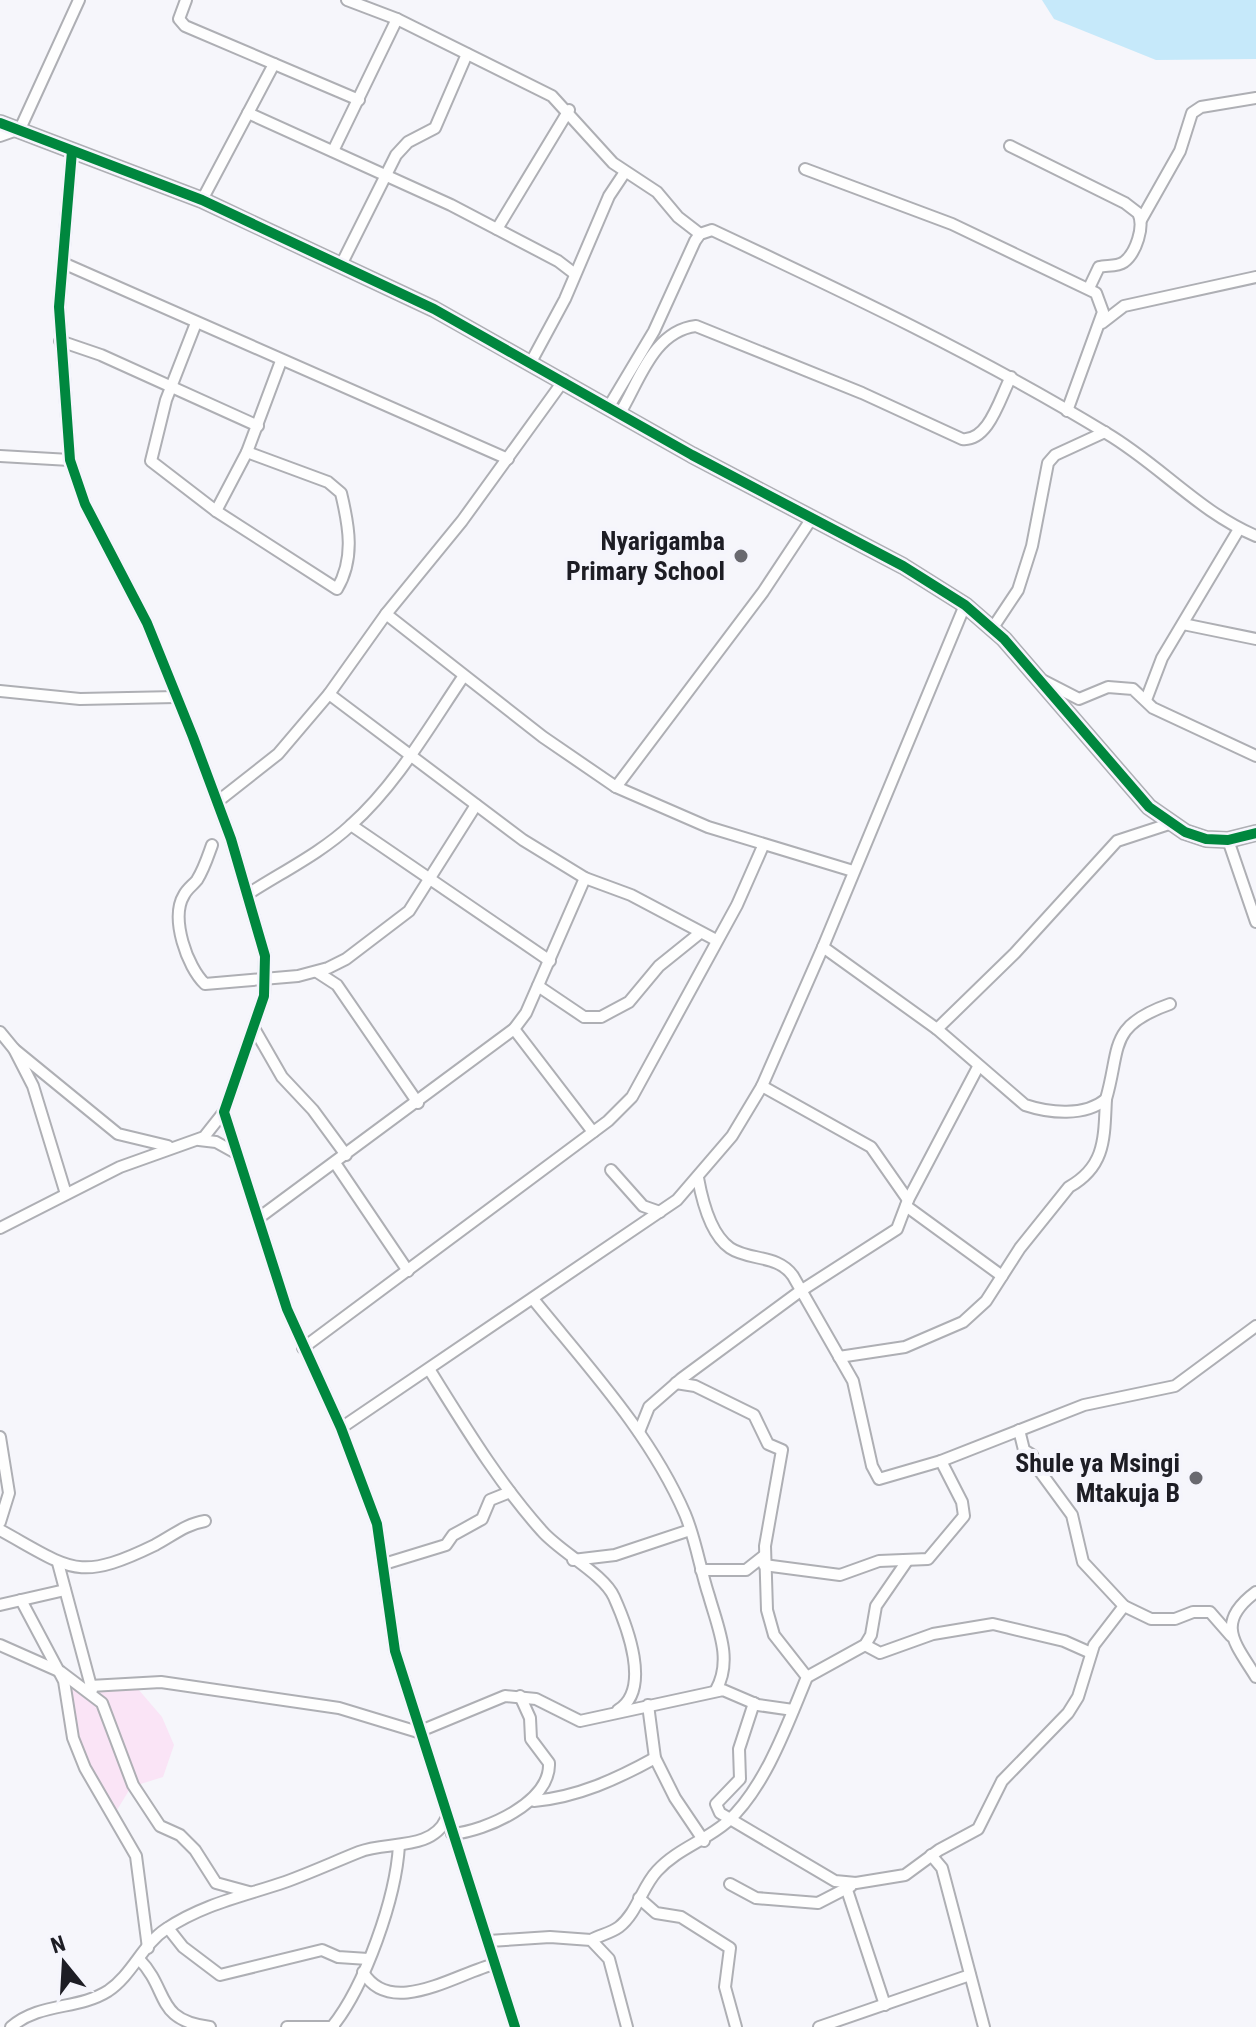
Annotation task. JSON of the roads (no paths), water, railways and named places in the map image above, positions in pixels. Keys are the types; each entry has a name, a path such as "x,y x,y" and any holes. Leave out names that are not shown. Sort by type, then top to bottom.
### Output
{"street":[{"path":"0,136 20,129 79,0"},
{"path":"186,0 179,15 181,23 359,100"},
{"path":"347,0 397,19 535,85 569,110 603,153 625,172 657,192 678,217 700,234"},
{"path":"333,151 397,19"},
{"path":"341,265 402,146 435,128 467,54"},
{"path":"202,200 274,64"},
{"path":"1092,290 1099,267 1126,261 1141,220 1169,174 1192,113 1201,107 1256,98"},
{"path":"497,229 569,110"},
{"path":"248,113 385,174 497,229 558,261 575,274"},
{"path":"0,123 202,200 434,309 614,411 903,566 965,605 992,629 1135,792 1172,823 1206,839 1228,840 1256,833"},
{"path":"1010,146 1125,203 1141,220"},
{"path":"0,1228 170,1146 197,1140 211,1132 224,1112 255,1030 266,979 262,943 217,802 147,623 85,504 70,460 60,341 72,151"},
{"path":"805,169 952,224 1124,306"},
{"path":"531,362 609,196 625,172"},
{"path":"614,411 700,234 712,230 944,340 1011,377 1105,432 1182,491 1239,529 1256,536"},
{"path":"63,263 508,459"},
{"path":"1098,327 1107,316 1124,306 1256,277"},
{"path":"1067,411 1103,305 1092,290"},
{"path":"196,323 150,457 172,480 337,589 344,577 349,548 344,504 336,486 247,452"},
{"path":"614,411 650,358 677,332 696,326 848,386 962,439 971,440 982,433 1011,377"},
{"path":"60,341 101,355 258,426"},
{"path":"216,511 247,452 281,361"},
{"path":"217,802 278,754 329,694 386,614 508,459 564,380"},
{"path":"992,629 1018,590 1032,546 1048,463 1055,455 1105,432"},
{"path":"0,456 70,460"},
{"path":"616,787 763,592 812,518"},
{"path":"1146,700 1155,672 1239,529"},
{"path":"341,1428 660,1212 698,1178 732,1136 762,1086 823,947 949,652 965,605"},
{"path":"386,614 463,677 616,787 661,809 763,846 853,871"},
{"path":"1183,624 1256,639"},
{"path":"248,894 326,846 351,825 411,754 463,677"},
{"path":"1039,679 1079,699 1117,687 1133,689 1153,708 1256,756"},
{"path":"0,691 80,699 176,697"},
{"path":"329,694 523,840 585,878 631,895 716,940"},
{"path":"212,845 201,874 183,895 179,915 187,952 197,977 205,984 317,972 338,963 409,911 476,805"},
{"path":"937,1029 1015,953 1117,841 1172,823"},
{"path":"351,825 550,961"},
{"path":"1228,840 1256,922"},
{"path":"303,1348 593,1132 632,1097 737,905 763,846"},
{"path":"260,1217 514,1029 550,961 585,878"},
{"path":"538,986 584,1017 601,1017 629,1002 659,966 700,933"},
{"path":"823,947 937,1029 978,1067 1031,1107 1081,1111 1106,1099"},
{"path":"334,982 338,963"},
{"path":"317,972 334,982 418,1103"},
{"path":"839,1357 905,1347 951,1330 986,1301 1069,1187 1080,1181 1099,1161 1114,1049 1141,1015 1170,1004"},
{"path":"514,1029 593,1132"},
{"path":"255,1030 282,1077 313,1110 346,1155"},
{"path":"0,1032 14,1049 118,1134 170,1146"},
{"path":"14,1049 33,1086 66,1194"},
{"path":"639,1432 649,1407 676,1383 799,1292 892,1234 900,1224 907,1203 978,1067"},
{"path":"762,1086 871,1147 907,1203 1002,1276"},
{"path":"224,1112 234,1152 260,1217 287,1309 341,1428 377,1524 395,1651 418,1732 515,2027"},
{"path":"197,1140 216,1142 234,1152"},
{"path":"335,1163 408,1271"},
{"path":"611,1170 643,1206 660,1212"},
{"path":"698,1178 708,1215 728,1247 788,1269 853,1381 877,1478 941,1461 1084,1405 1175,1386 1256,1326"},
{"path":"533,1299 604,1390 628,1414 679,1501 690,1530 726,1665 716,1690"},
{"path":"429,1369 510,1492 541,1530 606,1585 614,1596 635,1666 631,1699 609,1714"},
{"path":"676,1383 695,1386 723,1403 754,1415 768,1444 782,1450 771,1498 764,1560 767,1610 774,1635 807,1677"},
{"path":"1019,1430 1025,1452 1032,1455 1036,1466 1067,1505 1083,1562 1124,1606 1151,1619 1175,1619 1193,1612 1210,1612 1231,1636 1256,1677"},
{"path":"0,1437 9,1493 0,1522"},
{"path":"701,1570 746,1570 764,1560 840,1575 879,1561 907,1561 934,1555 964,1516 962,1502 941,1461"},
{"path":"384,1564 446,1545 453,1535 482,1519 490,1500 510,1492"},
{"path":"0,1530 58,1563 78,1569 102,1566 156,1544 189,1525 205,1521"},
{"path":"573,1560 615,1555 690,1530"},
{"path":"489,1941 550,1937 591,1940 619,1927 668,1860 679,1851 704,1841 730,1819 765,1770 807,1677 865,1645 876,1606 907,1561"},
{"path":"58,1563 92,1691"},
{"path":"0,1605 65,1590"},
{"path":"1231,1636 1236,1610 1256,1592"},
{"path":"21,1600 61,1672 69,1695 73,1738 85,1768 136,1856 148,1948"},
{"path":"730,1884 756,1898 818,1903 851,1885 905,1875 931,1855 978,1829 1002,1781 1068,1713 1078,1697 1091,1653 1106,1627 1124,1606"},
{"path":"865,1645 880,1653 933,1634 993,1624 1064,1641 1091,1653"},
{"path":"0,1645 61,1672 92,1691 107,1711 133,1785 160,1826 180,1835 195,1850 216,1883 249,1892"},
{"path":"92,1691 161,1682 339,1708 418,1732 431,1730 500,1697 536,1699 575,1720 716,1690 754,1703 793,1710"},
{"path":"520,1696 530,1718 531,1739 549,1767 534,1801"},
{"path":"754,1703 739,1749 740,1779 716,1804 720,1813 816,1872 851,1885"},
{"path":"648,1705 655,1758 675,1798 704,1841"},
{"path":"452,1834 472,1829 534,1801 565,1797 605,1783 655,1758"},
{"path":"11,2027 42,2009 106,1992 168,1928 201,1910 285,1882 370,1847 399,1845 432,1835 446,1819"},
{"path":"287,2027 333,2026 368,1959 392,1886 399,1845"},
{"path":"931,1855 942,1868 984,2027"},
{"path":"851,1885 885,2005"},
{"path":"639,1898 656,1913 681,1917 730,1948 725,1987 736,2027"},
{"path":"168,1928 183,1947 220,1975 322,1950 338,1957 368,1959"},
{"path":"591,1940 609,1959 627,2027"},
{"path":"139,1959 148,1968 170,2014 192,2025 210,2027"},
{"path":"363,1972 375,1987 396,1993 439,1986 459,1975 495,1964"},
{"path":"819,2027 970,1975"}],"water":[{"path":"1042,0 1256,0 1256,59 1156,60 1054,19"}],"place":[{"name":"Nyarigamba Primary School","path":"741,556"},
{"name":"Shule ya Msingi Mtakuja B","path":"1196,1478"}]}
